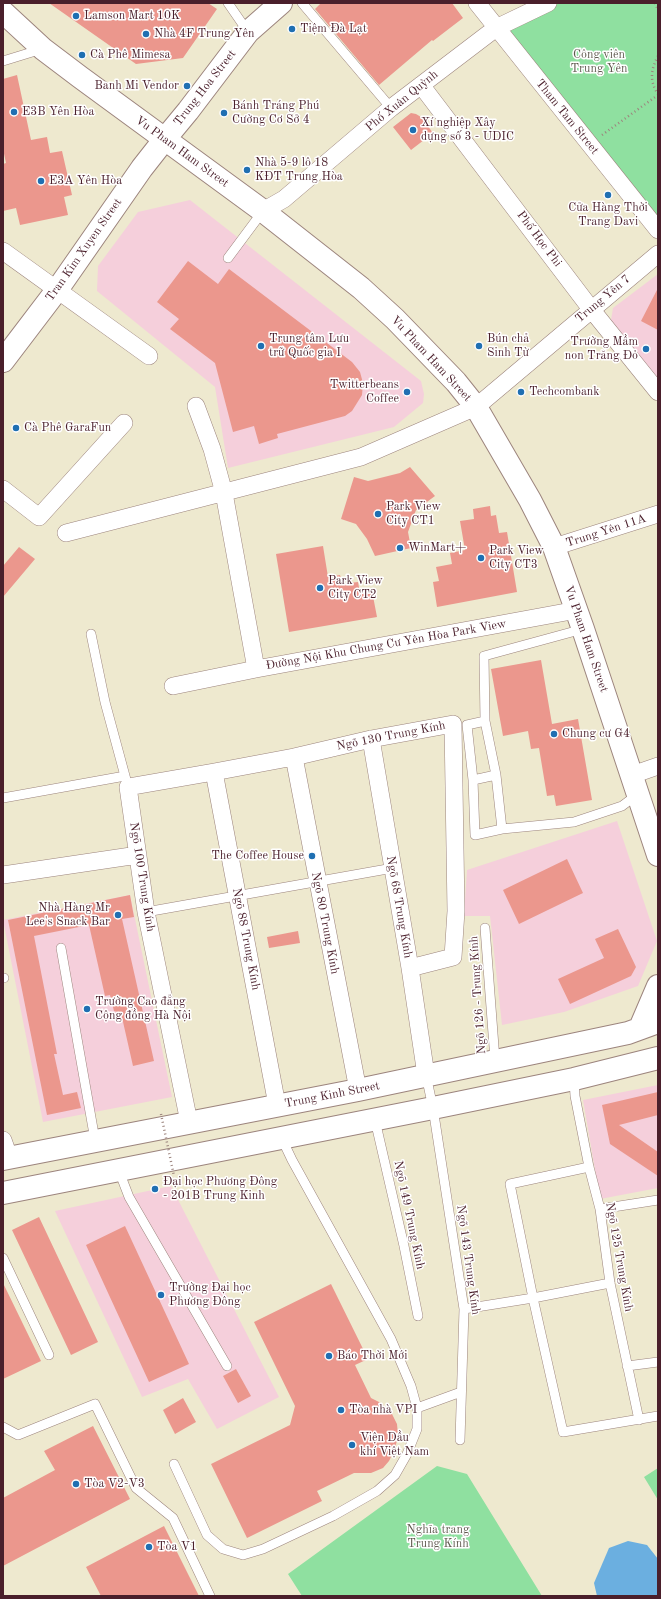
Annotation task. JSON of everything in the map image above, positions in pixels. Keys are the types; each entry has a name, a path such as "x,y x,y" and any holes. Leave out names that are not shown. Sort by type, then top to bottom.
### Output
{"street":[{"name":"Trung Hoa Street","path":"164,140 248,32 281,3"},
{"name":"Tham Tam Street","path":"477,3 658,230"},
{"name":"Phố Xuân Quỳnh","path":"263,211 284,199 391,108 496,28 548,3"},
{"name":"Vu Pham Ham Street","path":"3,12 43,49 164,140 263,211 361,288 395,319 456,382 476,407 530,500 554,547 580,619 658,856"},
{"name":"Phố Học Phi","path":"421,85 592,309 658,392"},
{"name":"Tran Kim Xuyen Street","path":"3,361 57,290 164,140"},
{"path":"3,251 149,356"},
{"name":"Trung Yên 7","path":"476,407 658,254"},
{"name":"Đường Nội Khu Chung Cư Yên Hòa Park View","path":"196,406 212,449 224,493 256,669 555,615 580,619"},
{"path":"66,533 361,457 476,407"},
{"path":"3,489 39,517 124,422"},
{"name":"Trung Yên 11A","path":"554,547 658,514"},
{"path":"173,686 256,669"},
{"name":"Ngõ 130 Trung Kính","path":"126,781 214,772 294,757 371,739 460,724 456,911 453,957 410,968"},
{"name":"Ngõ 68 Trung Kính","path":"371,739 410,968 426,1075"},
{"name":"Ngõ 80 Trung Kính","path":"294,757 358,1090"},
{"path":"635,784 658,766"},
{"name":"Ngõ 88 Trung Kính","path":"214,772 277,1105"},
{"name":"Ngõ 100 Trung Kính","path":"126,781 146,912 189,1122"},
{"path":"3,875 138,855"},
{"path":"649,1025 658,986"},
{"name":"Trung Kinh Street","path":"5,1152 95,1140 358,1090 628,1033 649,1025"},
{"path":"3,1193 282,1139 574,1079 658,1058"}],"lane":[{"path":"228,3 248,32"},
{"path":"302,3 391,108"},
{"path":"3,61 43,49"},
{"path":"228,258 263,211"},
{"path":"502,829 496,775 485,721 484,656 580,619"},
{"name":"Ngõ 100 Trung Kính","path":"91,634 105,702 126,781"},
{"path":"485,721 460,724 473,780 475,835 502,829 574,822 622,806 635,784"},
{"path":"473,780 496,775"},
{"path":"3,798 126,781"},
{"path":"146,912 393,868"},
{"name":"Ngõ 126 - Trung Kính","path":"485,928 495,1060"},
{"path":"61,948 95,1140"},
{"name":"Ngõ 143 Trung Kính","path":"426,1075 433,1108 464,1309 460,1440"},
{"name":"Ngõ 125 Trung Kính","path":"574,1079 575,1096 588,1167 600,1209 610,1283 638,1420"},
{"name":"Ngõ 149 Trung Kính","path":"375,1120 418,1316"},
{"path":"174,1464 207,1535 223,1549 243,1555 263,1549 333,1516 378,1491 395,1475 407,1454 417,1429 417,1408 405,1369 282,1139"},
{"path":"588,1167 510,1184 533,1298 563,1432 658,1416"},
{"path":"119,1171 129,1197 227,1366"},
{"path":"600,1209 658,1200"},
{"path":"3,1258 49,1354"},
{"path":"464,1309 533,1298 610,1283"},
{"path":"627,1366 658,1362"},
{"path":"417,1408 461,1392"},
{"path":"3,1427 18,1435 95,1404 136,1488 174,1518 210,1596"}],"path":[{"path":"656,3 658,10"},
{"path":"589,144 658,94 654,89 652,77 653,66 658,56"},
{"path":"161,1114 174,1176"}],"shaded area":[{"path":"190,200 421,381 424,394 423,403 394,427 228,468 215,387 97,291 98,266 138,212"},
{"name":"Trường Mầm non Trăng Đỏ","path":"658,274 658,379 611,320 613,308"},
{"path":"617,821 657,941 638,986 564,1012 502,1025 490,916 464,916 467,870"},
{"name":"Trường Cao đẳng Cộng đồng Hà Nội","path":"130,895 172,1097 43,1122 3,920"},
{"path":"658,1085 658,1188 600,1199 583,1100"},
{"name":"Trường Đại học Phương Đông","path":"171,1186 279,1397 217,1429 188,1379 142,1397 55,1211"}],"green space":[{"name":"Công viên Trung Yên","path":"549,3 658,3 658,230 496,28"},
{"name":"Nghĩa trang Trung Kính","path":"437,1466 467,1474 542,1596 302,1596 288,1574"},
{"path":"658,1468 658,1500 644,1477"}],"water":[{"path":"628,1541 647,1545 658,1559 658,1596 597,1596 594,1583 609,1548"}],"building":[{"name":"Nhà 4F Trung Yên","path":"49,3 208,3 217,9 183,58 136,64"},
{"path":"321,3 452,3 463,18 433,41 432,40 379,85 315,9"},
{"name":"E3A Yên Hòa","path":"17,75 31,140 47,137 50,153 62,151 72,195 64,197 68,215 20,225 16,208 3,211 3,164 6,163 3,149 3,79"},
{"name":"Xí nghiệp Xây dựng số 3 - UDIC","path":"411,113 421,117 433,133 411,150 393,127"},
{"name":"Trung tâm Lưu trữ Quốc gia I","path":"188,261 218,284 229,269 352,362 360,372 363,383 362,395 352,411 345,416 277,434 278,438 259,444 254,426 233,432 215,363 170,329 179,319 157,302"},
{"path":"658,288 658,330 641,321"},
{"name":"Park View City CT1","path":"410,467 435,496 416,510 408,532 411,548 375,556 367,539 356,524 341,519 354,477 368,481 400,473"},
{"name":"Park View City CT3","path":"490,506 491,516 496,515 499,533 507,532 517,592 437,607 433,582 439,581 436,567 452,564 450,553 465,550 460,521 474,519 473,509"},
{"name":"Park View City CT2","path":"323,546 328,577 340,575 342,584 358,582 360,593 372,591 377,617 289,632 276,554"},
{"path":"19,547 35,559 3,597 3,566"},
{"name":"Chung cư G4","path":"541,660 552,724 578,719 592,800 556,806 554,795 547,796 539,748 531,749 528,731 503,736 491,669"},
{"path":"567,859 583,893 519,924 503,890"},
{"path":"130,895 134,917 122,919 154,1061 133,1066 121,1013 114,1011 110,995 105,996 89,925 34,936 57,1054 54,1054 63,1095 77,1092 81,1108 47,1115 8,920"},
{"path":"618,929 636,967 631,976 570,1004 558,979 604,958 595,939"},
{"path":"298,931 300,943 269,948 267,937"},
{"path":"658,1092 658,1115 619,1125 658,1152 658,1176 610,1144 602,1105"},
{"path":"39,1217 98,1342 71,1355 12,1230"},
{"path":"125,1226 189,1364 149,1382 86,1245"},
{"path":"3,1283 41,1361 3,1379"},
{"name":"Tòa nhà VPI","path":"331,1284 368,1359 355,1365 371,1398 381,1403 392,1414 397,1424 398,1435 395,1449 389,1461 383,1468 371,1473 354,1473 317,1491 322,1501 247,1538 211,1464 290,1425 295,1406 254,1322"},
{"path":"236,1369 251,1396 238,1403 223,1376"},
{"path":"183,1398 196,1422 175,1434 163,1410"},
{"name":"Tòa V2-V3","path":"93,1426 130,1499 3,1566 3,1498 55,1470 44,1451"},
{"name":"Tòa V1","path":"164,1526 199,1596 101,1596 86,1567"}],"place":[{"name":"Lamson Mart 10K","path":"76,16"},
{"name":"Tiệm Đà Lạt","path":"292,29"},
{"name":"Nhà 4F Trung Yên","path":"146,34"},
{"name":"Cà Phê Mimesa","path":"82,55"},
{"name":"Banh Mi Vendor","path":"187,86"},
{"name":"E3B Yên Hòa","path":"14,112"},
{"name":"Bánh Tráng Phú Cường Cơ Sở 4","path":"224,113"},
{"name":"Xí nghiệp Xây dựng số 3 - UDIC","path":"413,130"},
{"name":"Nhà 5-9 lô 18 KĐT Trung Hòa","path":"247,170"},
{"name":"E3A Yên Hòa","path":"41,181"},
{"name":"Cửa Hàng Thời Trang Davi","path":"608,195"},
{"name":"Trung tâm Lưu trữ Quốc gia I","path":"261,346"},
{"name":"Bún chả Sinh Từ","path":"479,346"},
{"name":"Trường Mầm non Trăng Đỏ","path":"646,349"},
{"name":"Twitterbeans Coffee","path":"407,392"},
{"name":"Techcombank","path":"521,392"},
{"name":"Cà Phê GaraFun","path":"16,428"},
{"name":"Park View City CT1","path":"378,514"},
{"name":"WinMart+","path":"400,548"},
{"name":"Park View City CT3","path":"481,558"},
{"name":"Park View City CT2","path":"320,588"},
{"name":"Chung cư G4","path":"554,734"},
{"name":"The Coffee House","path":"312,856"},
{"name":"Nhà Hàng Mr Lee's Snack Bar","path":"118,915"},
{"name":"Trường Cao đẳng Cộng đồng Hà Nội","path":"87,1009"},
{"name":"Đại học Phương Đông - 201B Trung Kinh","path":"155,1189"},
{"name":"Trường Đại học Phương Đông","path":"161,1295"},
{"name":"Báo Thời Mới","path":"329,1356"},
{"name":"Tòa nhà VPI","path":"341,1410"},
{"name":"Viện Dầu khí Việt Nam","path":"352,1445"},
{"name":"Tòa V2-V3","path":"76,1484"},
{"name":"Tòa V1","path":"149,1547"}]}
